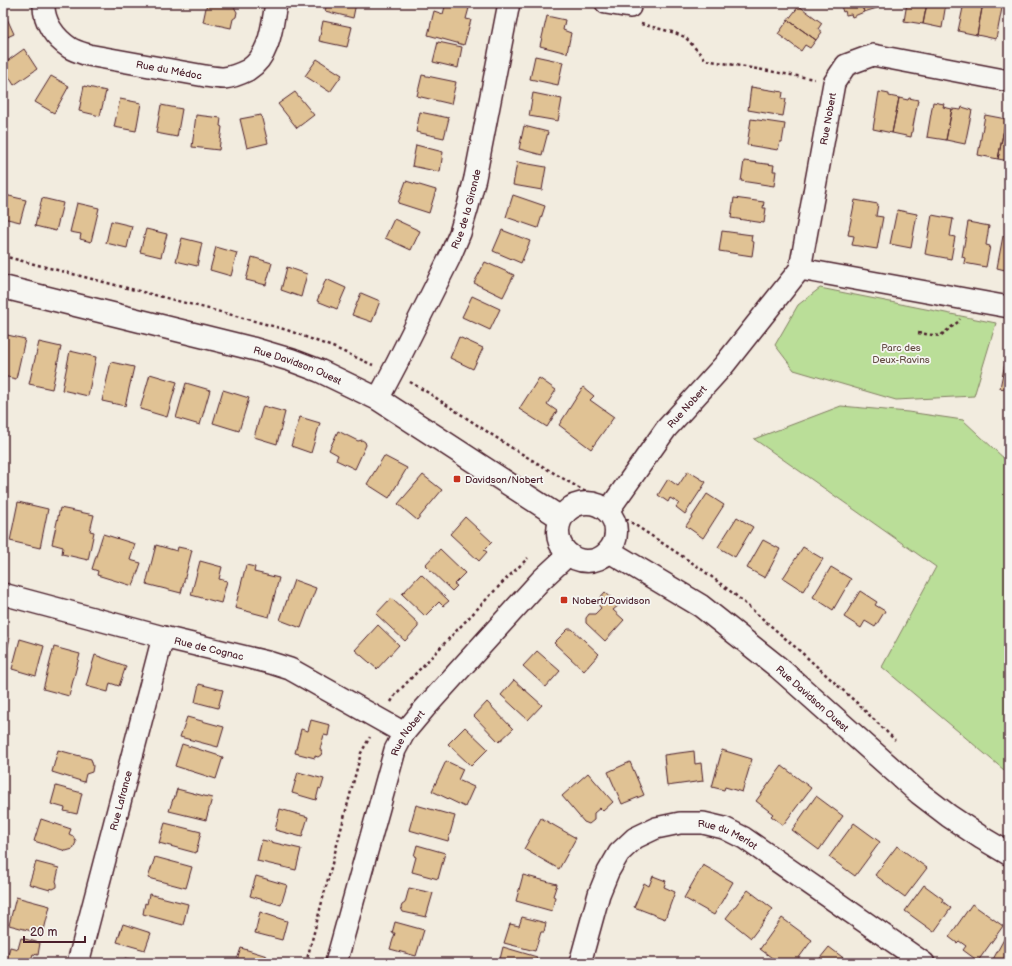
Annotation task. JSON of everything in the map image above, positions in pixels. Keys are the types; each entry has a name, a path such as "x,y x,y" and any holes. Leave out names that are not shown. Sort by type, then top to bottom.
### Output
{"street":[{"name":"Rue du Médoc","path":"44,3 48,23 56,38 71,49 88,55 205,76 225,78 240,75 254,66 263,54 270,36 276,3"},
{"name":"Rue de la Gironde","path":"378,399 449,259 462,226 475,178 509,3"},
{"path":"606,3 630,7"},
{"name":"Rue Nobert","path":"616,514 666,429 724,365 800,269 834,83 846,65 873,55 1009,81"},
{"path":"800,269 1009,307"},
{"name":"Rue Davidson Ouest","path":"3,287 254,349 291,360 320,371 378,399 561,518"},
{"path":"583,502 597,504 616,514 616,539 609,551 598,559 584,561 569,554 561,545 558,532 561,518 570,508 583,502"},
{"name":"Rue Davidson Ouest","path":"609,551 701,606 779,668 919,793 949,816 1009,854"},
{"name":"Rue Nobert","path":"336,963 395,750 404,733 430,702 541,580 569,554"},
{"name":"Rue de Cognac","path":"3,594 290,669 404,733"},
{"name":"Rue Lafrance","path":"78,963 163,637"},
{"name":"Rue du Merlot","path":"580,963 599,894 608,872 619,853 635,838 656,828 680,823 703,823 724,828 744,838 924,963"}],"path":[{"path":"630,7 630,21 685,37 706,60 834,83"},
{"path":"918,333 940,336 958,322 974,301"},
{"path":"616,514 700,568 734,594 858,704 898,744"},
{"path":"388,707 396,694 497,588 528,558"},
{"path":"306,963 361,752 371,736"}],"green space":[{"name":"Parc des Deux-Ravins","path":"820,288 996,323 974,396 896,400 794,370 775,345 798,305"},
{"path":"841,406 908,412 963,420 1009,463 1009,773 882,667 936,567 754,439"}],"building":[{"path":"99,3 124,3 123,8"},
{"path":"207,3 234,7 237,12 236,17 233,19 231,28 203,22"},
{"path":"327,3 356,3 353,18 325,11"},
{"path":"446,3 469,8 466,19 471,20 464,45 428,35 434,11 443,14"},
{"path":"840,3 861,3 864,12 852,17 851,14 846,15 845,11 843,12"},
{"path":"861,3 881,4 876,5 877,8 864,12"},
{"path":"907,3 927,3 923,24 904,21"},
{"path":"927,3 946,3 942,28 923,24"},
{"path":"964,3 983,3 977,35 958,31"},
{"path":"983,3 1003,3 996,39 977,35"},
{"path":"799,6 822,23 818,29 822,32 816,40 788,20"},
{"path":"5,14 14,34 3,39 3,15"},
{"path":"547,16 565,20 563,30 571,33 567,53 540,46"},
{"path":"788,20 816,40 810,48 805,45 801,51 778,34"},
{"path":"323,21 352,27 347,47 319,41"},
{"path":"438,42 462,47 458,68 433,62"},
{"path":"24,49 37,69 14,85 3,67 3,64"},
{"path":"535,56 563,62 558,85 530,79"},
{"path":"317,59 342,75 330,92 305,76"},
{"path":"422,75 456,82 451,104 417,96"},
{"path":"51,76 69,86 54,113 35,102"},
{"path":"84,86 106,91 100,116 79,111"},
{"path":"751,87 783,92 782,99 786,99 783,116 748,110"},
{"path":"295,92 314,115 297,128 278,104"},
{"path":"879,92 899,98 892,133 873,129"},
{"path":"533,93 562,99 558,121 529,116"},
{"path":"899,98 918,100 911,137 892,133"},
{"path":"120,99 141,103 136,131 114,127"},
{"path":"933,102 944,104 943,107 952,109 946,140 927,137"},
{"path":"161,105 182,109 177,137 156,133"},
{"path":"962,107 972,110 965,144 946,140 952,109 961,110"},
{"path":"420,112 449,118 444,138 416,132"},
{"path":"196,115 221,118 220,126 222,127 219,150 192,147"},
{"path":"261,115 268,143 247,148 240,119"},
{"path":"985,115 1006,119 998,159 978,155"},
{"path":"751,119 785,124 782,142 780,142 778,150 747,145"},
{"path":"1006,119 1009,120 1009,161 998,159"},
{"path":"524,126 548,132 542,155 519,149"},
{"path":"416,145 443,152 440,172 412,166"},
{"path":"744,161 774,165 773,171 776,171 774,186 741,181"},
{"path":"517,162 546,167 542,190 513,185"},
{"path":"406,181 436,190 429,213 398,203"},
{"path":"5,195 26,200 20,222 3,218 3,202"},
{"path":"513,195 545,206 538,228 506,217"},
{"path":"42,198 63,203 56,231 35,226"},
{"path":"734,198 764,202 763,208 766,208 764,223 731,218"},
{"path":"855,200 878,204 876,216 883,217 877,249 852,245 854,236 848,235"},
{"path":"77,203 99,208 91,242 80,239 81,234 70,232"},
{"path":"897,210 917,214 911,248 890,244"},
{"path":"932,215 953,219 950,236 955,237 951,259 925,254"},
{"path":"394,219 420,231 411,250 385,238"},
{"path":"111,221 132,226 127,248 106,243"},
{"path":"968,222 989,226 986,245 990,246 986,267 964,263 965,258 962,257"},
{"path":"146,229 167,234 161,257 140,252"},
{"path":"502,230 530,241 521,263 493,251"},
{"path":"722,231 752,235 751,241 754,242 752,256 719,251"},
{"path":"1003,236 1009,237 1009,271 997,268"},
{"path":"182,238 202,243 197,266 176,261"},
{"path":"216,247 237,253 231,276 210,270"},
{"path":"252,257 272,263 266,285 246,280"},
{"path":"485,262 514,275 503,297 474,283"},
{"path":"287,267 307,274 301,297 281,290"},
{"path":"326,279 346,288 337,309 317,301"},
{"path":"361,293 380,301 372,322 352,315"},
{"path":"472,296 500,309 490,330 462,317"},
{"path":"3,334 25,339 16,379 3,376"},
{"path":"459,337 483,348 473,369 450,358"},
{"path":"39,342 61,347 52,389 29,384"},
{"path":"70,351 96,357 88,396 62,390"},
{"path":"1007,353 1009,353 1009,390 1000,388"},
{"path":"111,362 134,367 125,406 102,401"},
{"path":"150,374 177,382 167,417 140,409"},
{"path":"539,378 556,390 547,404 557,411 547,427 519,409"},
{"path":"186,383 210,390 200,425 176,418"},
{"path":"583,387 594,396 590,400 614,417 591,449 559,425"},
{"path":"223,390 249,398 239,431 213,423"},
{"path":"263,406 285,412 277,444 254,437"},
{"path":"300,417 320,423 311,453 291,446"},
{"path":"338,431 358,441 362,440 365,442 366,445 355,469 336,460 338,455 329,450"},
{"path":"384,456 407,468 389,498 367,484"},
{"path":"688,471 706,482 685,514 676,507 679,503 670,498 668,502 658,495 668,479 678,486"},
{"path":"423,475 442,490 417,520 398,504"},
{"path":"707,494 724,505 703,538 686,526"},
{"path":"18,502 48,509 40,548 10,541"},
{"path":"60,508 94,515 90,531 94,532 88,560 62,554 63,547 52,544"},
{"path":"465,517 492,542 484,550 487,552 479,561 450,534"},
{"path":"737,517 753,527 735,557 718,547"},
{"path":"103,534 135,544 130,560 141,563 133,586 97,575 98,571 92,569"},
{"path":"763,540 780,549 765,578 747,568"},
{"path":"156,545 177,551 178,547 192,550 181,593 146,584"},
{"path":"803,547 823,559 803,591 783,578"},
{"path":"440,549 465,573 454,584 457,586 452,591 425,565"},
{"path":"200,561 222,567 219,579 227,581 221,603 191,595"},
{"path":"246,565 255,567 254,572 279,578 269,617 235,608"},
{"path":"831,567 851,579 833,610 813,597"},
{"path":"421,574 449,601 443,606 439,602 425,616 402,594"},
{"path":"294,580 316,588 301,628 280,620"},
{"path":"860,591 877,602 875,605 885,611 875,627 865,621 861,628 844,617"},
{"path":"605,592 619,605 613,610 624,620 605,641 586,623 586,618 589,614 595,614 601,608 596,602"},
{"path":"391,598 418,623 418,627 405,641 376,614"},
{"path":"378,625 399,645 377,669 355,650"},
{"path":"568,629 572,629 599,654 584,671 554,643"},
{"path":"3,636 10,638 3,665"},
{"path":"20,639 44,646 36,676 12,669"},
{"path":"54,647 80,654 69,696 43,689"},
{"path":"537,651 560,671 546,687 523,666"},
{"path":"95,655 126,666 119,686 110,683 108,692 86,686"},
{"path":"514,680 542,705 528,720 501,695"},
{"path":"199,684 223,690 218,708 195,702"},
{"path":"487,702 513,729 499,742 474,716"},
{"path":"187,717 224,727 218,747 180,737"},
{"path":"311,720 330,725 328,736 324,735 320,749 322,752 321,755 318,757 315,756 315,758 295,753 301,729 308,731"},
{"path":"465,727 488,749 471,766 448,744"},
{"path":"182,744 223,757 216,779 175,766"},
{"path":"58,750 91,759 93,766 92,772 86,774 84,782 52,772"},
{"path":"722,750 752,759 742,792 725,787 724,790 712,787"},
{"path":"694,751 695,764 701,763 703,781 667,786 664,755"},
{"path":"446,761 463,769 458,780 474,787 465,807 432,791"},
{"path":"630,762 644,795 622,804 608,772"},
{"path":"782,766 811,788 783,825 771,816 773,814 756,801"},
{"path":"298,772 324,779 321,789 319,788 316,800 292,793"},
{"path":"588,773 613,802 603,811 600,808 594,813 594,820 589,824 584,822 562,796"},
{"path":"56,786 82,793 77,814 64,811 65,808 51,804"},
{"path":"177,789 212,798 206,820 169,811"},
{"path":"816,796 843,816 819,850 792,830"},
{"path":"416,805 455,816 448,841 409,830"},
{"path":"280,809 308,817 302,837 275,830"},
{"path":"541,818 576,838 559,869 524,849"},
{"path":"41,819 71,829 69,834 73,836 76,842 73,849 66,851 34,841"},
{"path":"165,823 201,832 196,853 159,843"},
{"path":"854,823 880,842 855,876 829,857"},
{"path":"262,840 301,849 296,870 257,861"},
{"path":"417,845 445,853 438,879 412,872 416,857 414,856"},
{"path":"897,846 927,868 905,897 875,875"},
{"path":"155,857 192,867 186,888 148,878"},
{"path":"36,862 59,868 56,881 57,887 53,889 50,888 50,890 29,884"},
{"path":"703,865 733,882 714,915 684,898"},
{"path":"523,875 557,884 553,896 555,897 552,911 516,901"},
{"path":"256,876 287,885 281,905 250,896"},
{"path":"653,876 666,881 664,887 675,892 665,919 634,907 644,883 649,886"},
{"path":"924,885 943,899 942,901 951,908 934,932 905,911"},
{"path":"409,888 433,893 426,917 403,912 401,908 405,903"},
{"path":"748,890 773,909 751,938 726,918"},
{"path":"149,894 188,904 183,925 143,914 145,903 147,904"},
{"path":"16,897 50,906 43,934 9,925"},
{"path":"972,904 1003,926 978,961 963,950 966,946 959,941 957,943 949,937"},
{"path":"260,912 287,921 282,940 255,933"},
{"path":"522,917 546,923 544,932 541,932 535,951 504,943 510,924 519,926"},
{"path":"782,918 812,940 795,963 779,963 760,949"},
{"path":"395,922 424,930 416,956 390,949 395,933 392,933"},
{"path":"123,924 151,933 145,950 117,942"},
{"path":"1009,930 1009,963 991,963"},
{"path":"21,938 40,943 38,955 33,954 30,963 6,963 10,947 18,949"},
{"path":"503,947 537,957 535,963 499,963"},
{"path":"829,947 850,963 816,963"},
{"path":"241,948 267,956 265,963 236,963"},
{"path":"125,958 144,963 123,963"}],"place":[{"name":"Davidson/Nobert","path":"457,479"},
{"name":"Nobert/Davidson","path":"564,600"}]}
